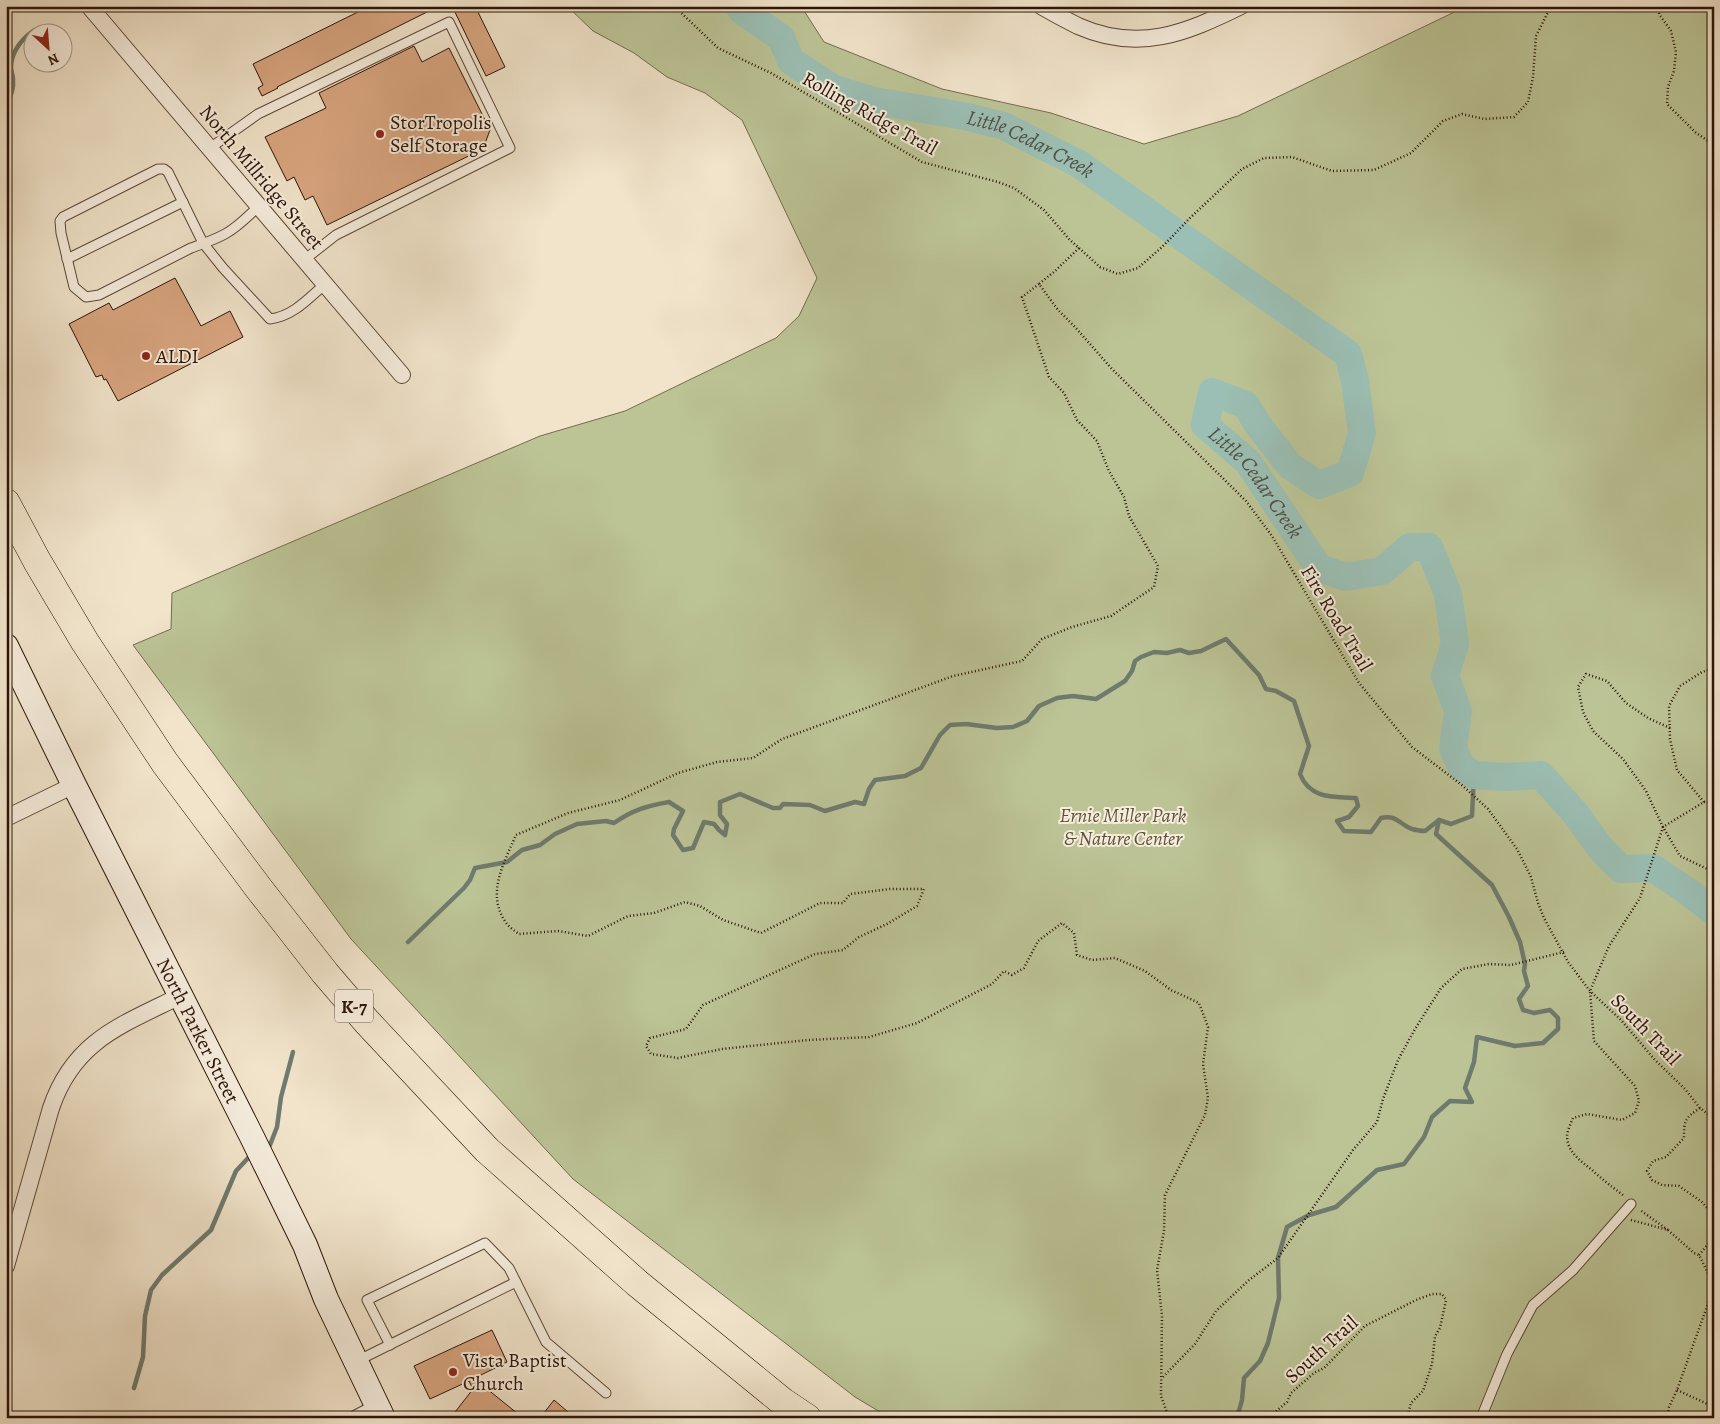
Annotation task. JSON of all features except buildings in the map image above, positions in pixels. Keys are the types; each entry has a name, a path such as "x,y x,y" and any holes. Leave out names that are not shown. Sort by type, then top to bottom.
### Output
{"highway":[{"name":"K-7","path":"6,503 37,561 85,642 165,763 260,890 325,973 367,1022 494,1156 637,1283 784,1402 807,1418"}],"street":[{"name":"North Millridge Street","path":"89,6 402,375"},
{"path":"1040,6 1080,26 1111,36 1138,40 1160,38 1186,32 1241,6"},
{"name":"North Parker Street","path":"6,646 74,785 182,995 305,1245 326,1299 356,1362 373,1414"},
{"path":"6,818 74,785"},
{"path":"6,1266 50,1108 55,1094 70,1069 82,1054 106,1034 182,995"}],"lane":[{"path":"210,148 258,114 449,22 510,148 336,235 304,260"},
{"path":"259,206 224,235 204,243 93,297 86,297 74,287 61,233 60,221 63,217 154,170 164,169 168,172 204,243 223,268 270,319 282,317 294,310 324,285"},
{"path":"67,259 183,202"},
{"path":"1481,1418 1507,1354 1533,1305 1573,1270 1631,1204"},
{"path":"390,1345 367,1300 485,1243 509,1268 546,1342 606,1393"},
{"path":"356,1362 516,1282"}],"path":[{"name":"Rolling Ridge Trail","path":"674,6 718,48 772,74 922,162 1014,188 1044,210 1069,239 1100,267 1118,274 1138,268 1242,169 1264,158 1292,157 1332,171 1374,170 1411,154 1443,122 1462,114 1484,119 1514,117 1528,102 1536,36 1547,14 1556,6"},
{"path":"1660,6 1659,14 1671,31 1676,52 1674,71 1668,87 1667,104 1695,132 1714,145"},
{"path":"1078,248 1055,271 1022,297 1049,377 1064,393 1078,420 1097,440 1109,471 1124,497 1129,516 1158,566 1154,587 1111,616 1072,627 1042,639 1022,660 953,676 782,739 753,758 717,762 678,773 620,800 568,812 516,835 497,882 498,905 507,924 519,934 558,931 588,936 628,916 654,913 685,902 700,906 723,920 761,933 820,903 843,903 850,894 890,889 924,889 917,906 860,937 843,950 815,954 703,1005 686,1030 650,1038 646,1046 651,1054 678,1058 722,1050 808,1040 869,1037 917,1024 992,984 1004,971 1012,975 1024,968 1038,941 1062,923 1074,933 1077,954 1092,960 1115,958 1145,971 1171,990 1199,1003 1208,1027 1203,1064 1208,1098 1204,1115 1165,1194 1164,1231 1157,1270 1162,1316 1162,1396 1169,1418"},
{"name":"Fire Road Trail","path":"1039,284 1058,310 1112,369 1246,501 1272,536 1359,683 1412,747 1464,787 1488,809 1517,849 1531,876 1544,918 1564,952"},
{"path":"1714,668 1702,672 1680,686 1669,706 1670,739 1677,770 1704,802 1714,804"},
{"path":"1670,728 1648,718 1626,702 1607,682 1586,674 1578,687 1583,712 1594,731 1623,759 1646,791 1663,827 1680,856 1714,872"},
{"path":"1667,1418 1669,1407 1677,1390 1714,1286 1699,1255 1597,1177 1592,1170 1584,1166 1570,1149 1567,1135 1573,1118 1587,1114 1622,1120 1635,1113 1639,1101 1635,1086 1594,1041 1590,992 1609,946 1640,898 1663,827 1704,802"},
{"path":"1162,1378 1195,1344 1216,1312 1249,1280 1278,1258 1353,1150 1377,1122 1398,1060 1441,988 1462,969 1489,964 1511,965 1564,952"},
{"name":"South Trail","path":"1564,952 1568,962 1590,992 1621,1020 1655,1060 1685,1089 1700,1108 1714,1119"},
{"path":"1700,1108 1687,1117 1684,1123 1684,1138 1666,1157 1653,1161 1647,1171 1652,1180 1662,1185 1680,1186 1702,1202 1714,1216"},
{"path":"1620,1217 1668,1230"},
{"path":"1699,1255 1714,1237"},
{"name":"South Trail","path":"1268,1418 1287,1402 1291,1392 1314,1373 1324,1368 1365,1326 1416,1300 1432,1294 1442,1294 1446,1300 1440,1328 1435,1336 1432,1364 1423,1391 1411,1403 1407,1418"},
{"path":"1677,1390 1714,1407"}],"green space":[{"name":"Ernie Miller Park & Nature Center","path":"567,6 801,6 824,42 942,89 1051,113 1144,144 1238,116 1467,6 1714,6 1714,1418 890,1418 855,1397 573,1179 351,939 133,645 171,629 172,593 540,436 625,411 776,338 799,316 817,278 742,120 705,93 667,77 634,53 593,31"}],"waterway":[{"name":"Little Cedar Creek","path":"739,6 741,10 781,38 791,61 834,89 874,101 964,116 1004,126 1079,164 1348,354 1355,381 1362,433 1350,473 1319,485 1290,466 1258,425 1246,405 1212,392 1205,425 1248,462 1319,568 1346,577 1382,571 1410,547 1429,547 1448,594 1455,644 1445,676 1458,711 1453,749 1461,766 1474,775 1506,777 1541,775 1575,813 1601,849 1621,869 1653,868 1714,912"},
{"path":"6,105 11,96 13,86 11,61 22,41"},
{"path":"408,942 464,888 475,868 507,862 522,850 540,845 555,834 577,824 606,821 614,823 640,809 669,802 683,811 673,835 683,850 693,848 704,822 714,824 725,835 727,824 720,815 720,802 740,794 773,808 780,808 783,804 810,805 825,811 855,802 864,804 869,789 875,780 905,776 921,768 940,735 950,725 966,724 997,728 1013,727 1027,721 1039,706 1057,698 1073,696 1096,699 1125,681 1132,671 1135,661 1141,657 1154,652 1167,653 1180,650 1189,653 1201,651 1226,639 1259,675 1266,689 1276,691 1294,701 1309,746 1300,774 1304,782 1310,788 1323,795 1356,798 1358,806 1349,817 1337,821 1344,831 1371,832 1381,818 1386,817 1391,817 1412,829 1425,831 1439,820 1451,824 1472,816 1474,775"},
{"path":"1237,1418 1242,1400 1244,1378 1260,1361 1268,1343 1279,1298 1278,1258 1287,1227 1309,1215 1336,1207 1377,1170 1404,1164 1424,1137 1432,1117 1450,1101 1472,1102 1465,1088 1474,1062 1477,1037 1515,1046 1543,1043 1558,1029 1558,1018 1550,1010 1534,1013 1523,1010 1519,999 1528,986 1524,971 1525,964 1520,942 1509,917 1492,885 1436,834 1439,820"},
{"path":"270,1145 277,1127 281,1097 293,1052"},
{"path":"134,1388 143,1357 145,1316 151,1290 162,1275 211,1230 236,1171 249,1157"}],"place":[{"name":"StorTropolis Self Storage","path":"380,134"},
{"name":"ALDI","path":"146,356"},
{"name":"Vista Baptist Church","path":"453,1372"}]}
